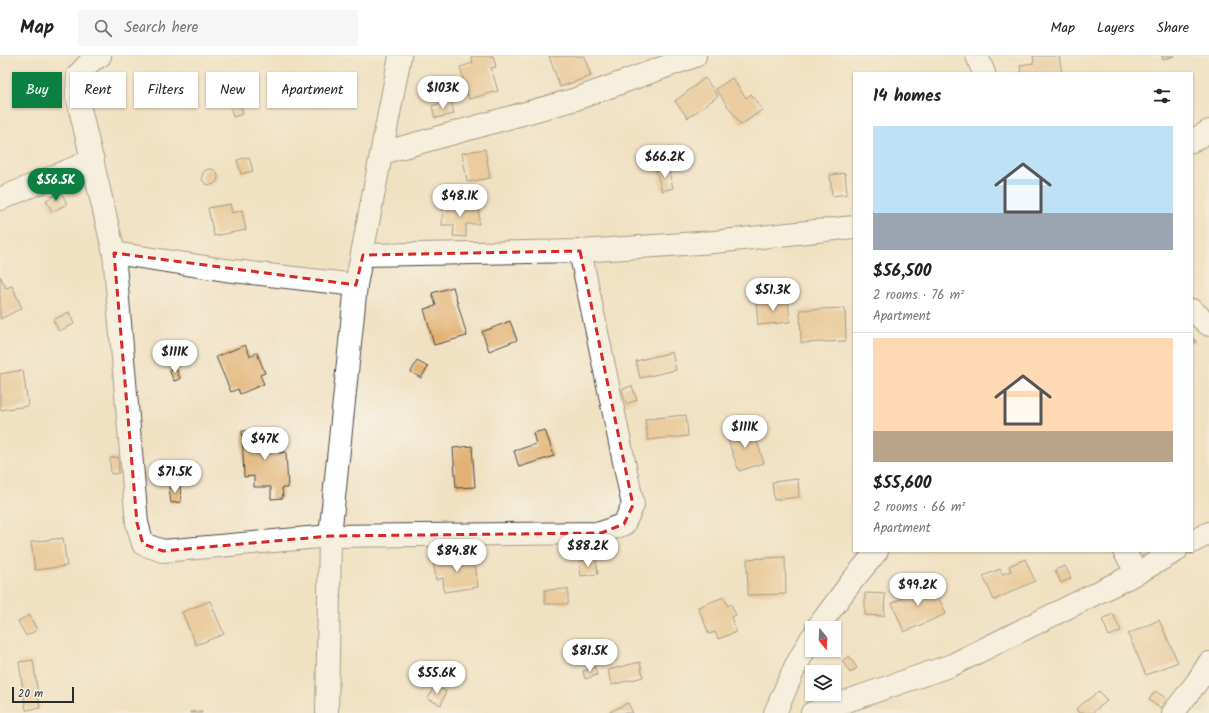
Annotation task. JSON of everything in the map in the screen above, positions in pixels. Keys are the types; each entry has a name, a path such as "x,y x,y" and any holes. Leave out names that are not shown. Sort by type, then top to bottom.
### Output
{"street":[{"path":"100,56 91,61 78,75 77,96 114,253 137,523 143,544 163,551 330,536 601,533 624,524 632,506 580,251"},
{"path":"327,713 330,536 356,285 363,255 400,56"},
{"path":"382,153 576,99 695,56"},
{"path":"977,56 984,72"},
{"path":"0,199 93,160"},
{"path":"363,255 580,251 714,242 853,227"},
{"path":"114,253 225,270 356,285"},
{"path":"1193,311 1209,325"},
{"path":"822,621 876,552"},
{"path":"1125,552 1138,573"},
{"path":"812,713 952,665 1138,573 1175,552"},
{"path":"775,713 795,667 805,649"},
{"path":"1173,713 1198,682 1209,663"}],"highlighted area":[{"path":"580,251 633,505 624,524 601,533 330,536 163,551 143,544 137,523 114,253 356,285 363,255"}],"building":[{"path":"471,56 493,56 496,67 491,68 498,91 469,99 460,67 473,63"},
{"path":"549,56 584,56 591,76 560,87"},
{"path":"1033,56 1059,56 1062,72 1021,72 1020,65 1034,63"},
{"path":"1162,56 1174,56 1163,60"},
{"path":"705,78 718,96 688,118 675,101"},
{"path":"732,78 746,98 751,94 762,110 741,125 716,89"},
{"path":"451,101 454,114 435,118 432,106"},
{"path":"231,108 241,108 243,114 233,117"},
{"path":"485,149 490,178 467,182 462,153"},
{"path":"249,157 253,171 241,174 237,160"},
{"path":"668,167 673,188 662,191 656,171"},
{"path":"210,169 217,174 218,177 213,184 210,185 203,180 202,177 207,170"},
{"path":"845,173 847,194 832,196 830,175"},
{"path":"61,192 67,204 52,212 46,200"},
{"path":"230,204 232,213 242,210 246,230 214,236 208,208"},
{"path":"443,204 479,206 479,224 466,224 466,237 453,236 454,225 442,225"},
{"path":"0,276 6,288 12,286 22,308 0,319"},
{"path":"453,287 467,336 434,345 424,309 436,306 432,293"},
{"path":"788,299 790,322 758,325 756,301"},
{"path":"845,308 846,341 801,343 800,310"},
{"path":"69,312 74,324 59,331 53,320"},
{"path":"510,321 517,340 489,351 482,332"},
{"path":"1193,338 1196,342 1193,345"},
{"path":"245,345 250,356 257,353 265,373 260,375 264,384 240,394 238,389 231,392 216,357"},
{"path":"672,352 676,370 640,378 636,361"},
{"path":"417,361 428,367 421,378 411,372"},
{"path":"176,368 180,379 174,381 169,370"},
{"path":"23,370 28,406 0,410 0,374"},
{"path":"632,386 637,400 626,404 622,389"},
{"path":"686,415 688,436 648,440 645,419"},
{"path":"752,426 764,463 739,471 726,435"},
{"path":"278,429 279,453 286,452 288,488 282,488 283,498 271,499 271,487 254,487 254,476 244,477 242,431"},
{"path":"545,430 554,456 519,467 514,451 536,444 533,433"},
{"path":"472,446 475,487 456,488 453,448"},
{"path":"118,457 119,473 111,474 110,458"},
{"path":"798,479 799,497 774,500 772,482"},
{"path":"180,486 181,502 171,503 169,487"},
{"path":"63,538 67,566 35,570 31,542"},
{"path":"474,555 478,587 444,592 443,578 436,580 433,561"},
{"path":"785,557 786,594 748,595 747,559"},
{"path":"596,559 598,574 581,576 579,561"},
{"path":"1025,559 1035,581 994,600 983,576 1000,569 1002,574 1011,571 1009,566"},
{"path":"1065,566 1071,578 1061,583 1055,570"},
{"path":"917,584 919,589 933,584 946,614 904,632 892,603 903,598 900,591"},
{"path":"568,589 568,604 545,604 545,590"},
{"path":"865,593 885,594 884,616 865,615"},
{"path":"724,597 728,606 731,604 736,615 731,617 736,632 718,639 715,632 709,634 698,607"},
{"path":"210,601 224,634 196,645 182,612"},
{"path":"1113,614 1121,631 1109,636 1102,619"},
{"path":"29,615 37,630 26,636 18,621"},
{"path":"1159,620 1178,662 1146,675 1128,634"},
{"path":"849,656 857,668 850,673 842,661"},
{"path":"33,660 40,708 26,710 19,662"},
{"path":"640,662 643,677 611,685 608,670"},
{"path":"595,667 597,675 585,679 583,671"},
{"path":"434,686 446,691 441,705 428,699"},
{"path":"1099,691 1107,701 1092,713 1079,713 1076,709"},
{"path":"1155,691 1167,699 1160,708 1149,700"},
{"path":"628,703 633,713 608,713"},
{"path":"202,711 202,713 190,713 190,712"}]}
